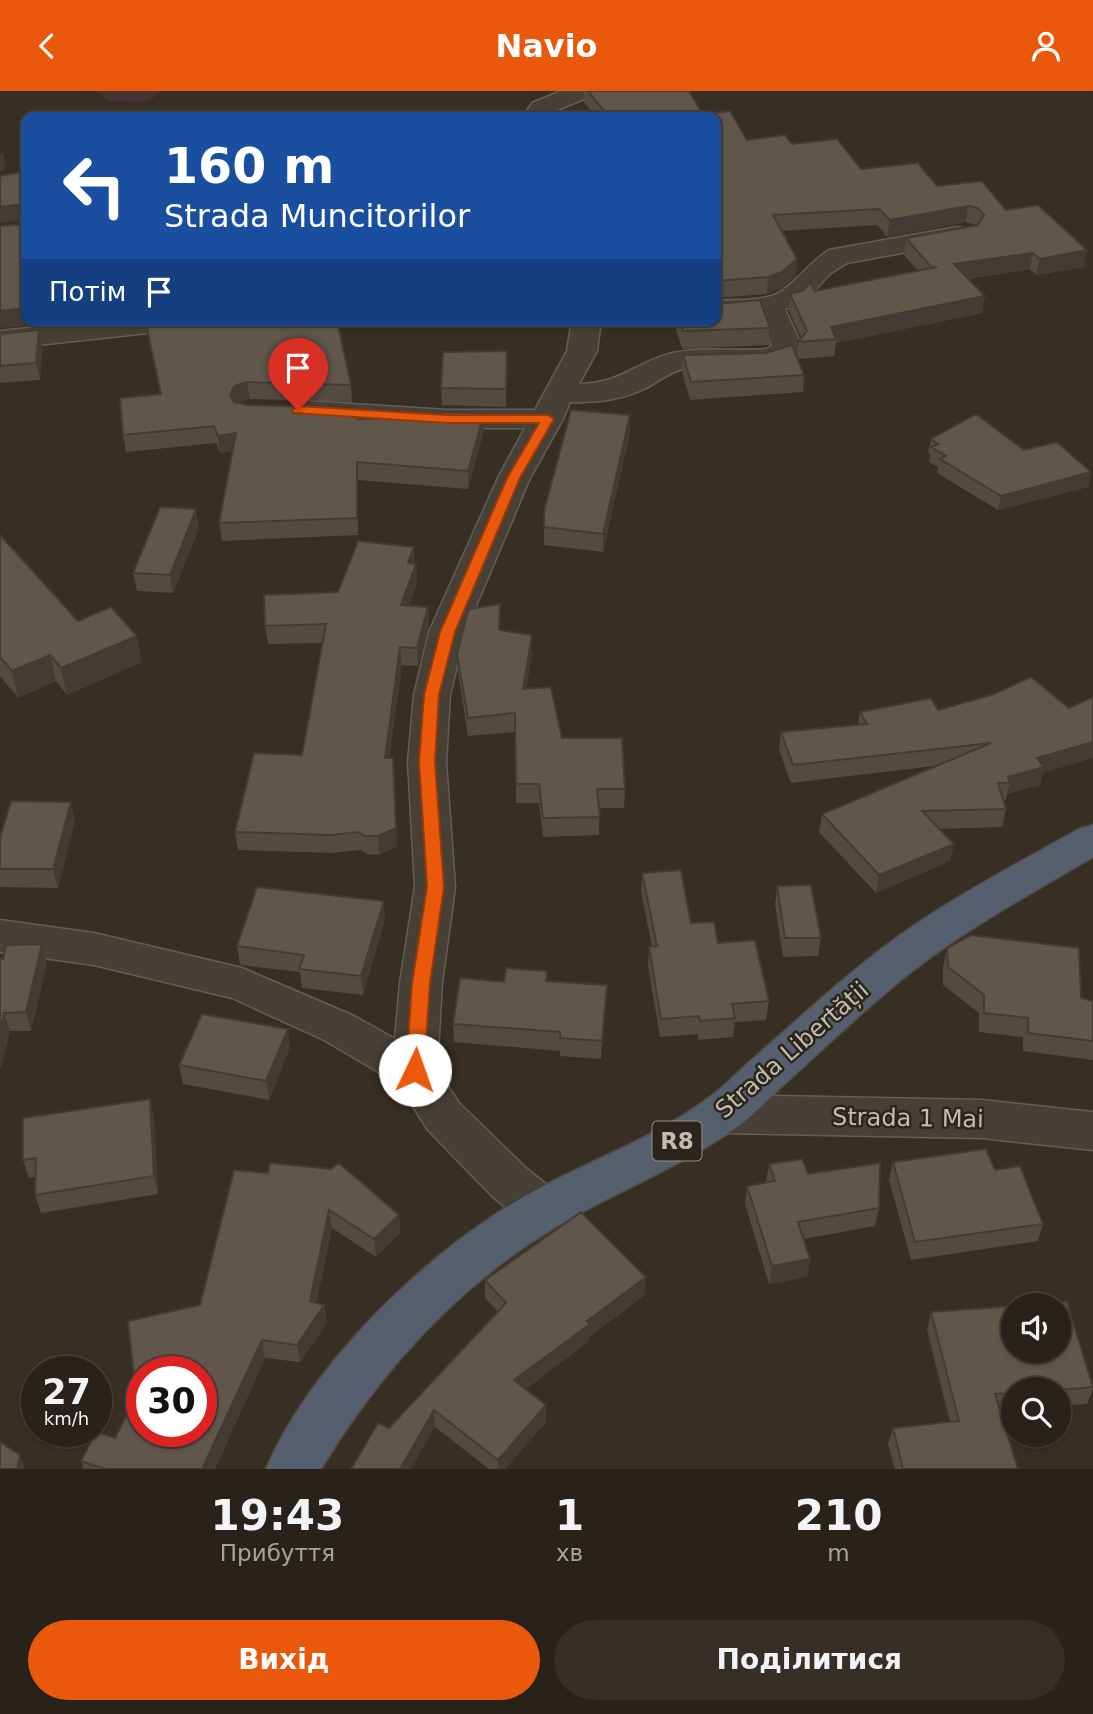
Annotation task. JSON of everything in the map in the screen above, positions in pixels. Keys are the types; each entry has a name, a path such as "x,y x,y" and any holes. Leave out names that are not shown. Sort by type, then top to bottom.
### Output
{"highway":[{"name":"Strada Libertății","path":"292,1469 357,1371 411,1311 460,1265 544,1210 645,1158 722,1114 875,978 915,946 1093,839"}],"street":[{"path":"538,112 541,108 582,91"},
{"path":"721,310 768,305 792,298 821,267 839,256 965,233"},
{"path":"276,409 447,419 554,406 620,389 679,361 769,358 784,354 788,349 776,317 768,305"},
{"path":"0,340 130,326"},
{"path":"415,1070 421,983 435,887 427,762 432,695 447,632 514,478 595,326"},
{"path":"0,936 94,949 242,983 339,1028 415,1070 443,1117 510,1183 544,1210"},
{"name":"Strada 1 Mai","path":"722,1114 982,1119 1093,1131"}],"shaded area":[{"path":"97,91 162,91 148,102 110,101"}],"building":[{"path":"588,91 689,91 702,112 605,112"},
{"path":"730,111 747,140 785,135 792,144 837,139 861,169 918,163 937,186 982,181 1006,210 1038,205 1087,250 1040,259 1033,253 954,264 985,296 831,327 836,339 798,342 807,331 790,294 804,290 810,283 815,291 932,268 906,238 978,225 984,215 978,208 968,206 890,220 879,209 773,215 797,259 782,272 768,277 721,281 721,112"},
{"path":"21,172 21,204 0,207 0,176"},
{"path":"21,224 21,309 0,311 0,226"},
{"path":"760,300 770,328 683,331 681,326 721,326 721,304"},
{"path":"146,326 338,326 351,385 247,382 234,386 230,395 234,402 248,405 356,408 358,419 439,417 440,412 484,413 468,471 357,462 357,518 219,523 236,433 218,436 214,426 123,435 120,398 161,394"},
{"path":"39,330 36,363 0,366 0,334"},
{"path":"792,345 804,375 691,382 683,355 766,353"},
{"path":"507,351 506,389 441,388 443,352"},
{"path":"571,410 630,415 603,534 544,527 544,511"},
{"path":"976,414 1024,450 1057,442 1091,472 1001,496 940,459 946,456 931,447 938,444 931,439"},
{"path":"160,507 196,509 170,575 133,573"},
{"path":"0,535 78,621 111,607 137,636 61,668 50,655 12,671 0,657"},
{"path":"358,541 414,547 408,563 416,564 401,605 428,607 417,648 400,647 385,758 393,758 396,828 378,836 365,836 358,832 331,835 235,832 254,753 302,755 326,624 265,626 264,595 338,592"},
{"path":"500,604 499,630 532,635 523,689 551,687 562,738 622,738 625,789 597,789 600,817 543,818 539,784 516,784 515,713 468,718 457,654 467,614 469,609"},
{"path":"1031,677 1069,708 1093,697 1093,742 1037,758 1044,767 1008,777 1010,783 998,783 1006,809 922,811 954,844 879,875 822,814 991,743 793,765 781,732 867,724 860,712 931,698 938,710 994,694"},
{"path":"11,801 71,802 53,869 0,869 0,838"},
{"path":"681,870 691,923 714,922 718,943 755,940 769,1001 732,1004 735,1018 700,1021 699,1016 661,1019 649,947 657,946 642,873"},
{"path":"811,885 821,938 785,938 777,886"},
{"path":"257,887 384,901 361,976 299,969 304,955 237,946"},
{"path":"971,935 1079,948 1081,998 1093,1001 1093,1041 1028,1033 1028,1018 984,1013 984,995 948,967 947,948"},
{"path":"42,944 26,1012 4,1013 0,1030 0,959 3,959 6,945"},
{"path":"506,968 547,971 546,981 607,985 602,1041 560,1038 560,1032 453,1024 460,978 504,982"},
{"path":"202,1014 288,1029 266,1081 179,1065"},
{"path":"150,1099 154,1176 35,1195 36,1158 23,1160 23,1118"},
{"path":"986,1149 995,1170 1020,1166 1043,1224 915,1242 893,1162"},
{"path":"802,1159 808,1174 880,1163 879,1208 798,1222 810,1259 772,1266 747,1186 775,1181 769,1164"},
{"path":"270,1163 331,1169 339,1163 399,1215 374,1239 329,1210 310,1301 324,1305 297,1345 262,1340 217,1437 217,1356 132,1356 128,1321 200,1305 234,1170 268,1173"},
{"path":"581,1212 646,1277 587,1321 590,1324 514,1380 546,1405 498,1460 434,1410 400,1469 351,1469 378,1423 389,1428 506,1303 485,1280"},
{"path":"1001,1307 1001,1363 1071,1363 1071,1315 1093,1387 1071,1389 1071,1377 1001,1377 1001,1394 995,1394 1001,1414 1001,1447 1011,1447 1018,1469 903,1469 893,1428 959,1421 931,1312"},
{"path":"126,1416 126,1447 212,1447 202,1469 105,1469 81,1461 88,1447 112,1447 112,1437 115,1438"},
{"path":"0,1442 20,1455 17,1469 0,1469"}],"route":[{"path":"298,410 447,419 548,419 514,478 447,632 432,695 427,762 435,887 421,983 415,1070"}]}
